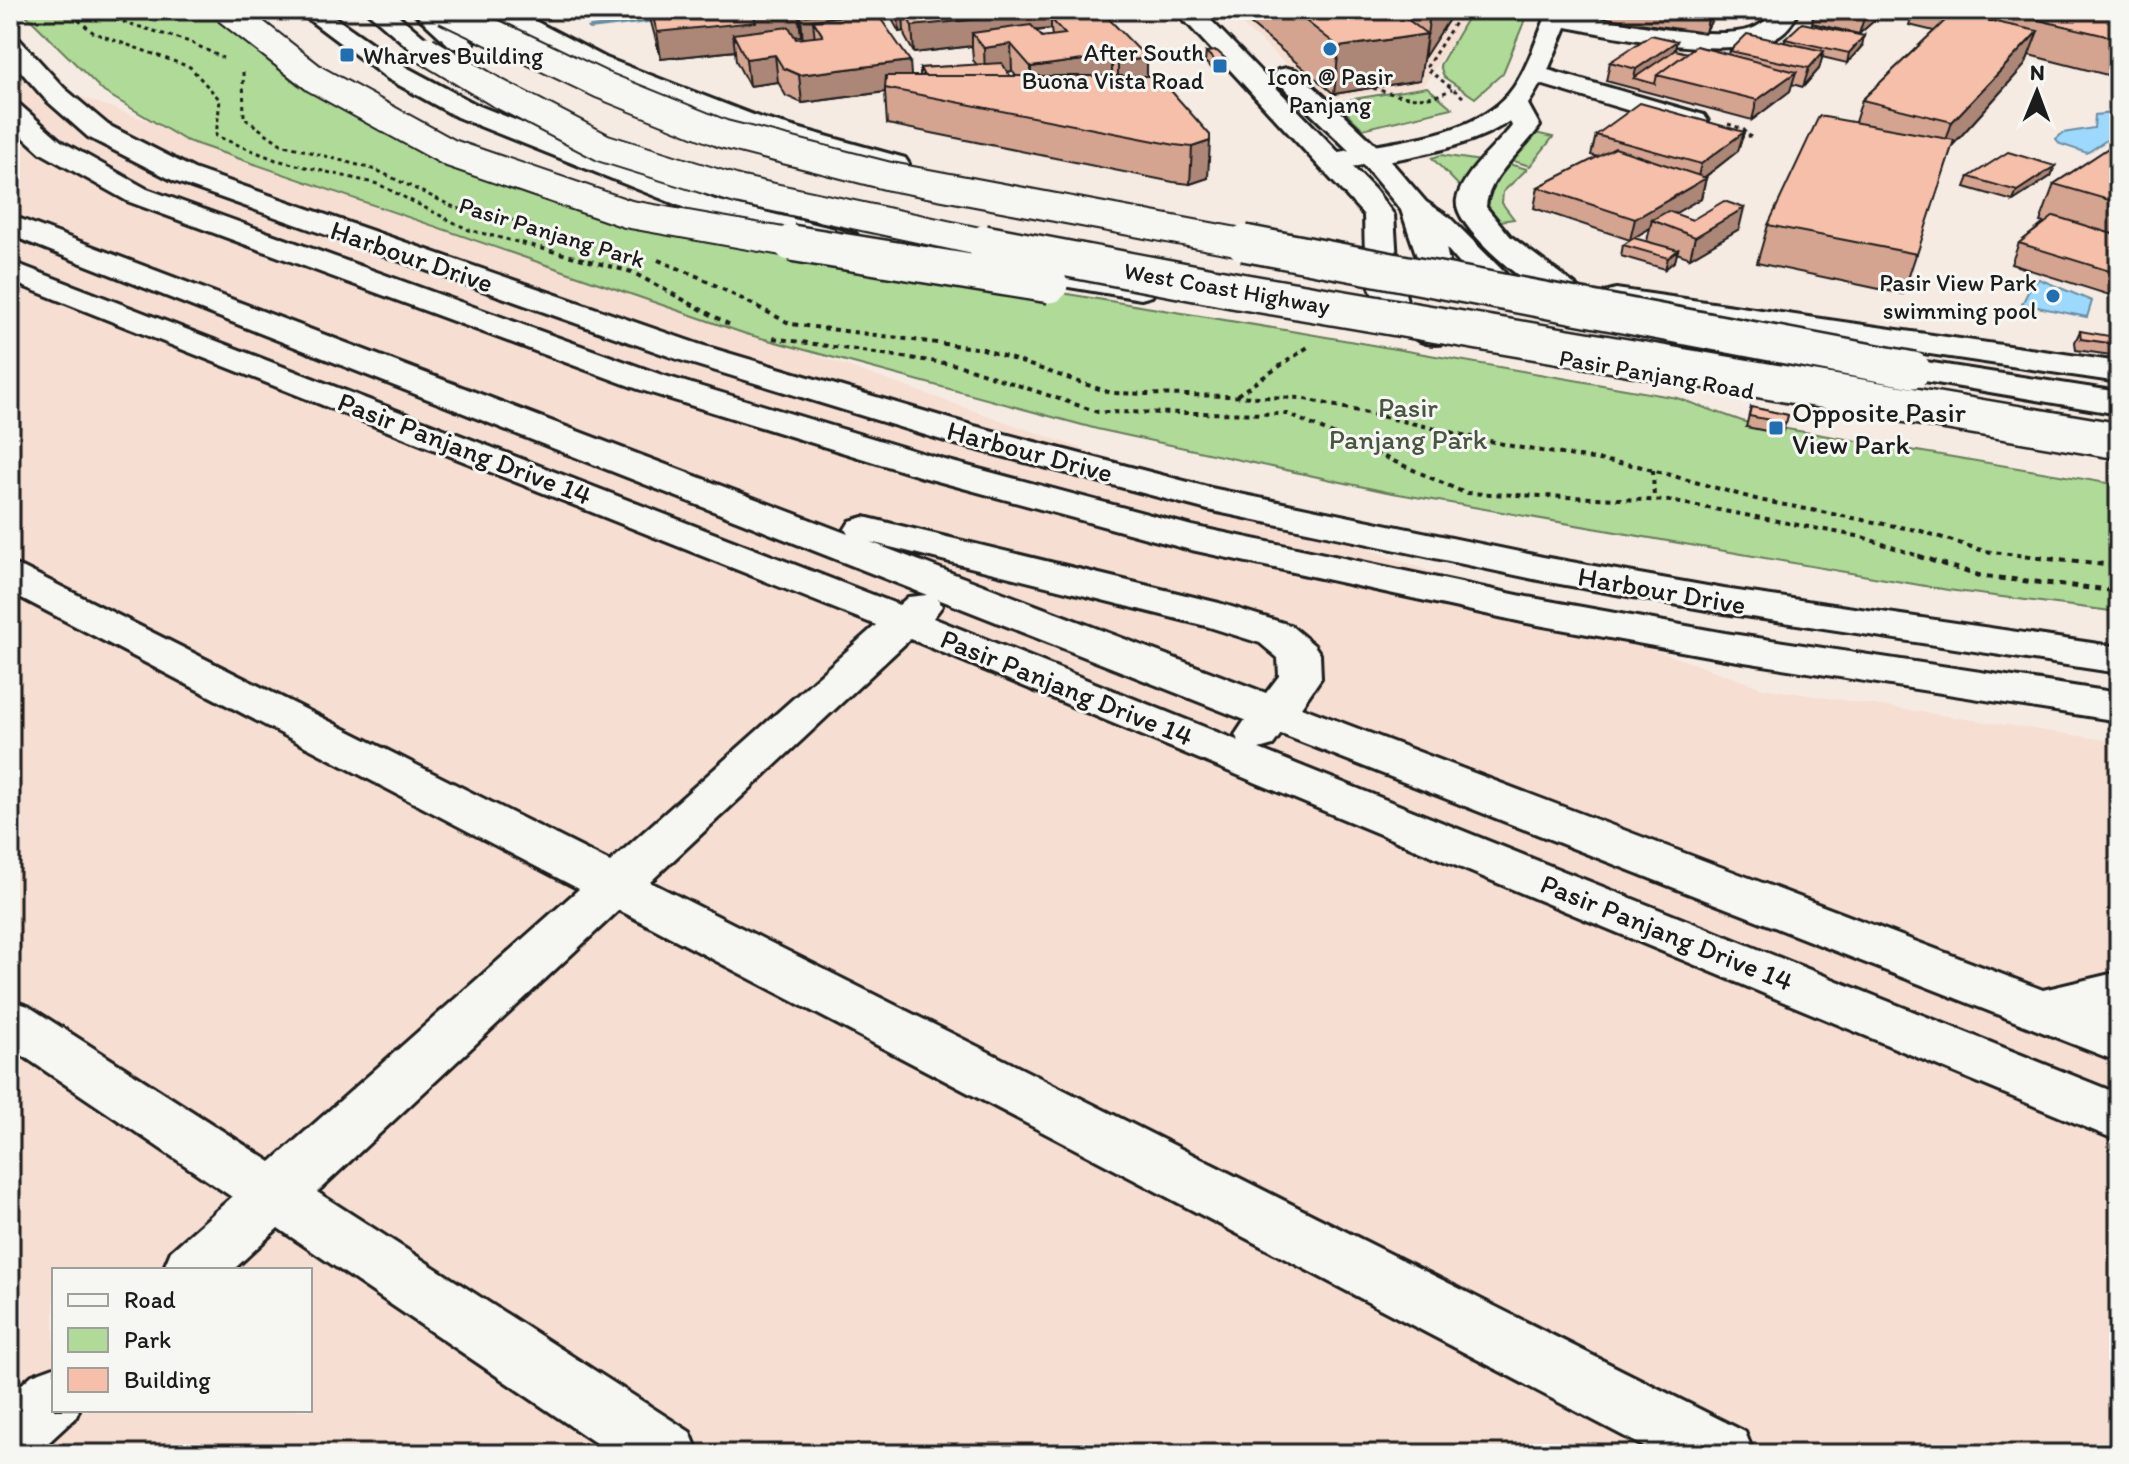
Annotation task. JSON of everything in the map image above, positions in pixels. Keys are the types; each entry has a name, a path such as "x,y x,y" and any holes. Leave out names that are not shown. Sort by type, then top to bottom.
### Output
{"main road":[{"path":"227,10 315,79 450,153 628,214 883,260 1912,412"},
{"name":"Pasir Panjang Road","path":"308,10 397,73 467,111 705,206 871,246 1336,327 1432,336 1912,412 2119,453"},
{"name":"West Coast Highway","path":"377,10 426,50 496,92 604,148 739,190 939,235 1218,287 1912,412 2119,441"},
{"name":"West Coast Highway","path":"423,10 461,43 531,83 641,134 767,176 988,223 1246,270 2119,403"},
{"path":"445,10 602,85 723,134 888,176 1913,370"},
{"path":"495,10 611,68 751,124 855,155 1035,195 1381,261 1564,292 2119,372"},
{"path":"1331,162 1436,142 1492,121 1515,103 1533,74 1560,14 1704,39 1736,40 1771,31 1788,10"},
{"path":"1202,12 1379,215 1381,261 1392,305"},
{"path":"1202,12 1268,58 1371,156 1415,208 1438,223 1494,280"},
{"name":"Harbour Drive","path":"10,44 55,94 98,131 184,175 689,352 961,434 1208,499 1543,569 1724,601 2119,660"},
{"path":"1533,74 1720,129"},
{"path":"1515,103 1526,126 1516,143 1473,189 1470,199 1474,214 1526,265 1564,292"},
{"name":"Harbour Drive","path":"10,111 51,147 137,195 650,382 932,468 1187,537 1527,610 1725,646 2119,707"},
{"path":"1436,142 1501,159"},
{"path":"1415,208 1428,238 1435,270"},
{"name":"Pasir Panjang Drive 14","path":"10,224 2119,1041"},
{"name":"Pasir Panjang Drive 14","path":"10,270 1240,757 2119,1118"},
{"path":"1336,327 1392,305 1435,270"},
{"name":"Pasir Panjang Road","path":"1392,305 1432,336"},
{"path":"1912,412 1891,389 1886,376 1893,361 1902,355 1940,345"},
{"path":"758,514 864,529 1204,612 1275,634 1299,654 1300,678 1240,757"},
{"path":"10,576 1722,1454"},
{"path":"194,1268 945,586"},
{"path":"2041,1011 2119,992"},
{"path":"10,1020 667,1454"},
{"path":"10,1436 52,1398"}],"path":[{"name":"Pasir Panjang Park","path":"66,10 94,33 190,67 220,100 216,136 276,160 378,184 469,230 632,272 734,327"},
{"path":"100,10 97,14 190,42 228,60"},
{"path":"1463,10 1426,68 1473,105"},
{"path":"235,64 243,68 244,118 281,144 376,170 456,208 533,224"},
{"path":"1373,88 1401,98 1442,96 1452,89"},
{"path":"648,256 699,277 791,324 983,349 1111,393 1301,398 1516,447 1653,470 1759,500 1921,531 1984,551 2119,566"},
{"path":"1236,396 1336,327"},
{"path":"761,336 958,365 1098,412 1288,414 1465,493 1654,500 1862,537 1980,576 2119,591"},
{"path":"1653,470 1654,500"}],"shaded area":[{"path":"1225,10 1471,10 1424,86 1326,99"},
{"path":"10,72 1763,688 2119,742 2119,1454 10,1454"}],"green space":[{"name":"Pasir Panjang Park","path":"21,10 205,10 298,85 377,128 620,220 1677,398 1745,422 2119,485 2119,612 1948,590 1387,492 1097,429 746,334 185,140 104,92"},
{"path":"1472,10 1529,10 1503,73 1475,98 1444,77 1440,65"},
{"path":"1427,87 1452,108 1363,129 1335,102"},
{"path":"1531,132 1553,137 1530,166 1507,159"},
{"path":"1441,155 1481,161 1461,188 1432,158"},
{"path":"1505,163 1527,169 1503,192 1502,203 1514,219 1487,223 1480,206"}],"water":[{"path":"2112,113 2119,116 2119,132 2087,153 2060,144 2056,139 2063,133 2094,128 2095,115"},
{"name":"Pasir View Park swimming pool","path":"2039,279 2092,301 2087,317 2022,304 2031,286"}],"building":[{"path":"651,10 793,10 753,14 756,22 657,32"},
{"path":"798,10 829,10 831,13 801,16"},
{"path":"903,10 1010,10 1008,16 912,26"},
{"path":"1292,10 1395,10 1427,34 1339,47"},
{"path":"1678,10 1712,10 1709,15"},
{"path":"1841,10 1871,10 1865,15"},
{"path":"1996,10 2119,10 2119,39"},
{"path":"876,12 910,61 799,75 783,68 775,55 746,59 733,34 789,27 796,39 823,36 813,20"},
{"path":"1103,13 1147,58 1118,62 1112,56 1031,67 1011,44 984,48 972,33 1031,25 1042,37 1065,34 1051,19"},
{"path":"1953,13 2038,31 1952,122 1862,100"},
{"path":"1802,23 1864,36 1849,53 1785,39"},
{"path":"1747,34 1824,51 1809,68 1730,51"},
{"path":"1651,35 1677,41 1636,69 1610,62"},
{"path":"1696,46 1796,72 1757,100 1657,75"},
{"path":"1675,50 1687,53 1657,75 1655,84 1634,78"},
{"path":"1217,51 1227,60 1216,62 1206,52"},
{"path":"1002,63 1010,76 924,76 920,68"},
{"path":"886,76 1158,76 1210,135 1210,141 1192,147 1175,145 885,88"},
{"path":"1640,103 1744,132 1701,164 1596,135"},
{"path":"1819,116 1954,140 1917,254 1768,225"},
{"path":"2119,141 2119,203 2054,184"},
{"path":"1615,148 1706,178 1635,219 1538,187"},
{"path":"2008,152 2055,166 2017,191 1969,177"},
{"path":"1724,201 1744,208 1695,237 1652,220 1668,211 1692,220"},
{"path":"2054,216 2119,236 2119,274 2019,243"},
{"path":"1634,238 1678,250 1668,258 1623,245"},
{"path":"2080,331 2115,337 2116,344 2081,339"},
{"path":"1751,407 1788,415 1786,423 1749,416"}],"waterway":[{"path":"590,28 670,18"}],"place":[{"name":"Icon @ Pasir Panjang","path":"1330,49"},
{"name":"Wharves Building","path":"347,55"},
{"name":"After South Buona Vista Road","path":"1220,66"},
{"name":"Pasir View Park swimming pool","path":"2053,296"},
{"name":"Opposite Pasir View Park","path":"1776,428"}]}
